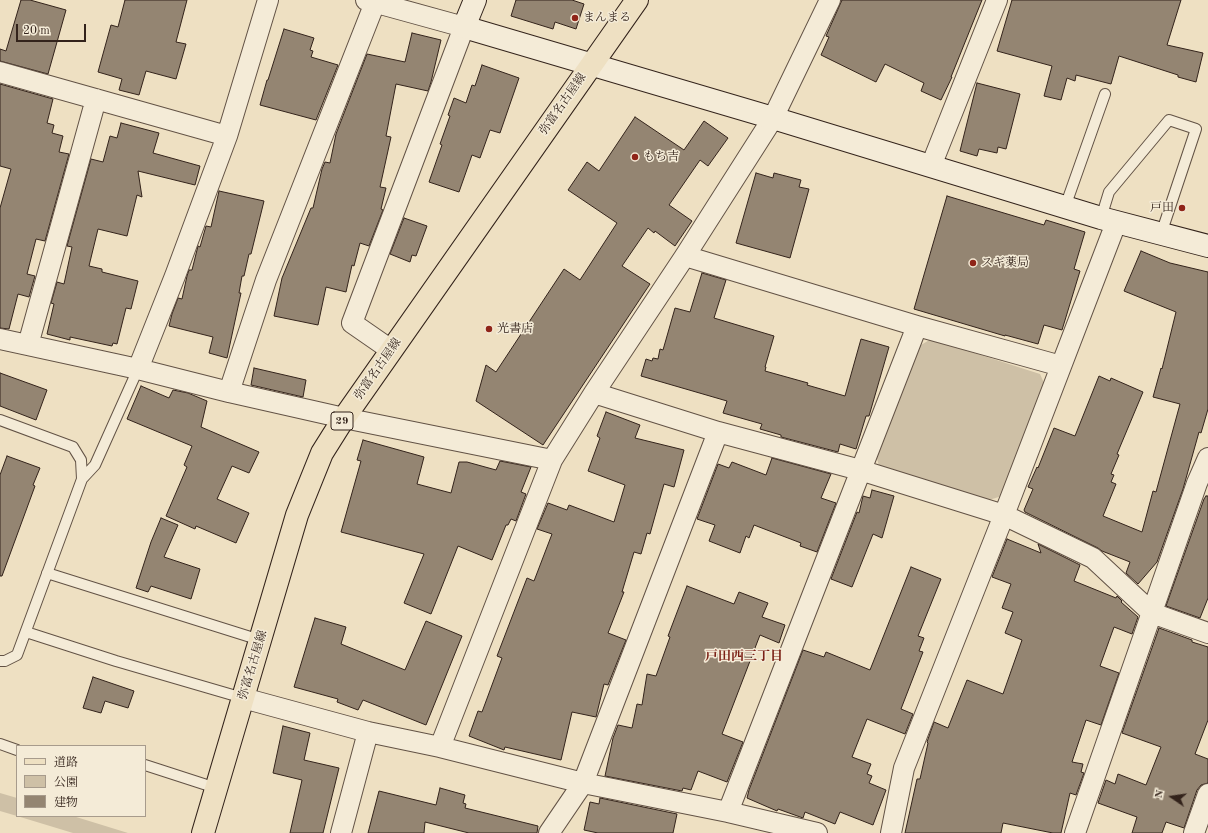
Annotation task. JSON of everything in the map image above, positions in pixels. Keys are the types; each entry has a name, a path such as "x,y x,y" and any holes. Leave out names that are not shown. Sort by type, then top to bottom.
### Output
{"main road":[{"name":"弥富名古屋線","path":"203,833 297,515 322,454 344,418 391,350 637,0"}],"street":[{"path":"138,369 178,269 227,136 268,0"},
{"path":"391,350 352,322 475,0"},
{"path":"440,747 552,460 594,393 774,118 830,0"},
{"path":"931,166 997,0"},
{"path":"229,392 266,280 373,1 774,118 1109,220 1208,246"},
{"path":"0,72 227,136"},
{"path":"28,344 96,99"},
{"path":"891,833 904,768 1004,516 1061,366 1109,220"},
{"path":"685,256 917,326 1061,366"},
{"path":"728,812 917,326"},
{"path":"0,339 138,369 229,392 344,418 552,460"},
{"path":"594,393 718,432 860,470 1004,516 1093,558 1152,612 1208,633"},
{"path":"549,833 582,783 718,432"},
{"path":"1075,833 1197,483 1208,458"},
{"path":"243,698 368,732 440,747 582,783 728,812 817,833"},
{"path":"341,833 368,732"},
{"path":"1194,833 1208,794"}],"lane":[{"path":"1065,207 1105,94"},
{"path":"1109,220 1109,192 1169,120 1196,129 1161,234"},
{"path":"0,661 6,661 17,655 82,479 95,465 138,369"},
{"path":"0,420 73,447 80,460 82,479"},
{"path":"47,573 260,640"},
{"path":"26,632 116,661 243,698"},
{"path":"0,744 16,750"},
{"path":"146,765 216,788"}],"green space":[{"path":"931,339 1040,374 1044,383 1002,496 989,500 879,466 876,455 921,345"},
{"path":"0,793 16,798 16,816 0,811"},
{"path":"20,817 76,817 128,833 73,833"}],"building":[{"path":"21,0 30,0 66,10 48,74 0,61 0,49 6,51"},
{"path":"125,0 187,0 176,42 186,44 176,79 146,71 139,95 119,90 122,79 98,72 111,25 118,27"},
{"path":"516,0 572,0 584,4 576,29 555,22 553,29 511,16"},
{"path":"842,0 982,0 952,77 941,100 921,91 924,83 885,64 876,82 821,55 829,37 826,36"},
{"path":"1012,0 1181,0 1167,45 1203,53 1196,82 1119,56 1111,84 1076,75 1075,81 1067,78 1061,100 1044,96 1052,66 997,51"},
{"path":"284,29 314,38 310,50 313,51 311,57 338,65 316,120 260,105"},
{"path":"412,33 441,40 428,91 396,84 386,136 391,137 380,187 386,188 381,209 383,210 369,246 360,243 354,266 352,265 346,292 326,287 318,325 274,316 282,278 311,208 313,208 322,169 325,162 330,163 336,134 367,54 405,62"},
{"path":"482,65 519,78 500,133 490,130 480,158 472,155 459,192 429,182 442,145 440,144 450,116 448,115 454,98 466,103 472,85 475,86"},
{"path":"977,83 1020,94 1006,149 998,147 997,153 979,149 977,156 960,151"},
{"path":"0,84 53,99 47,123 54,125 52,133 63,136 59,152 69,154 45,241 36,239 27,274 35,276 29,297 18,294 9,329 0,328 0,208 11,169 0,166"},
{"path":"635,117 684,150 704,121 728,138 708,166 700,160 669,205 692,221 675,246 655,231 654,233 648,228 622,266 650,284 543,445 476,401 486,365 496,372 564,269 580,280 617,223 568,190 587,162 599,171"},
{"path":"121,123 159,133 153,153 200,166 195,185 138,171 142,197 137,195 127,236 98,229 89,266 102,269 102,272 138,281 131,309 126,308 117,344 113,343 112,346 70,337 70,340 47,334 54,304 51,303 57,282 64,284 72,247 67,246 91,159 103,162 110,136 117,138"},
{"path":"756,173 773,178 774,173 801,180 799,187 809,189 790,258 736,243"},
{"path":"219,191 264,201 251,254 249,254 244,276 242,276 239,293 241,293 227,358 209,353 213,337 169,326 178,298 182,299 187,276 189,270 192,270 198,246 200,247 206,226 211,227"},
{"path":"947,196 1044,225 1046,220 1085,232 1074,269 1080,271 1062,330 1044,325 1038,344 1005,336 914,309"},
{"path":"404,218 427,226 416,256 412,255 410,262 390,254"},
{"path":"1141,251 1170,263 1208,272 1208,409 1201,433 1199,432 1183,489 1157,562 1138,584 1126,573 1130,562 1102,551 1025,512 1024,510 1033,489 1028,487 1037,467 1038,468 1054,428 1075,436 1099,376 1110,381 1111,378 1143,392 1117,454 1119,455 1111,474 1114,475 1111,482 1116,484 1103,516 1142,532 1153,491 1156,492 1180,404 1153,397 1161,368 1162,369 1176,312 1124,291"},
{"path":"702,273 726,280 714,318 774,336 765,371 808,383 807,385 845,396 861,339 889,347 869,416 866,416 856,449 840,444 838,452 781,437 781,435 760,429 762,424 723,413 727,401 641,376 646,359 652,361 653,358 658,359 660,349 663,350 675,308 690,312"},
{"path":"254,368 306,380 303,397 251,385"},
{"path":"0,373 47,390 36,420 0,406"},
{"path":"141,386 169,398 173,390 188,393 207,401 201,427 259,452 249,473 232,466 217,499 249,513 236,543 196,526 195,529 166,516 187,467 184,465 192,446 127,419"},
{"path":"606,412 640,425 635,438 684,450 674,487 664,484 650,534 647,533 641,554 634,552 622,592 624,592 608,633 626,640 608,685 604,684 596,717 572,712 561,760 505,747 504,750 469,736 478,711 482,712 502,658 497,656 527,578 534,581 552,534 537,529 548,503 567,510 569,505 614,522 625,485 588,471 600,438 597,436"},
{"path":"363,440 424,457 417,484 451,493 459,462 467,462 496,470 500,461 531,467 521,492 526,494 516,521 511,519 508,525 506,525 492,560 458,546 431,614 404,603 424,554 341,532 361,461 357,460"},
{"path":"7,456 40,468 33,485 35,486 2,576 0,576 0,475"},
{"path":"772,458 831,474 821,498 836,503 817,552 800,546 801,543 754,525 749,538 746,536 740,553 709,541 715,525 697,519 718,464 729,468 732,462 766,475"},
{"path":"872,490 894,496 882,538 873,534 852,587 831,579 857,512 859,513 863,496 870,498"},
{"path":"1206,496 1208,496 1208,598 1200,618 1166,606"},
{"path":"161,518 178,525 164,557 200,569 191,599 151,586 148,592 136,588 151,542"},
{"path":"1007,539 1041,553 1038,544 1080,565 1074,581 1116,598 1117,596 1122,601 1121,602 1138,617 1132,634 1114,627 1100,666 1119,673 1101,725 1086,720 1072,762 1083,764 1081,772 1084,773 1076,795 1070,793 1061,833 1053,833 1003,823 1001,833 905,833 917,779 920,779 927,742 934,722 948,728 967,680 1003,694 1022,640 1005,633 1013,612 1002,608 1011,584 992,577"},
{"path":"911,567 941,579 918,636 924,638 919,651 923,652 901,709 913,714 905,734 867,719 852,757 871,764 867,774 872,776 869,783 886,790 873,825 840,812 835,824 805,812 803,818 778,809 777,811 747,798 803,650 824,657 826,652 870,670"},
{"path":"687,586 734,604 739,592 768,603 762,617 785,625 779,643 760,635 722,734 743,742 727,782 698,771 691,790 683,788 682,791 605,776 613,738 618,725 632,728 637,704 642,705 647,674 656,676 670,637 668,636"},
{"path":"315,618 346,627 341,644 405,670 426,621 462,636 426,725 363,700 358,710 337,702 338,699 294,687"},
{"path":"1159,628 1208,647 1208,720 1195,754 1208,759 1208,783 1201,785 1197,790 1184,828 1166,822 1162,833 1132,833 1137,817 1098,803 1106,780 1115,784 1118,774 1146,785 1161,747 1122,733"},
{"path":"93,677 134,691 128,708 105,701 101,713 83,708"},
{"path":"283,726 310,733 304,760 339,768 323,833 290,833 302,780 273,773"},
{"path":"440,788 465,795 463,803 466,804 465,808 538,826 537,833 469,833 425,822 424,833 368,833 379,791 436,805"},
{"path":"600,798 677,814 673,833 598,833 584,830 590,802 599,804"}],"place":[{"name":"まんまる","path":"575,18"},
{"name":"もち吉","path":"635,157"},
{"name":"戸田","path":"1182,208"},
{"name":"スギ薬局","path":"973,263"},
{"name":"光書店","path":"489,329"}],"district":[{"name":"戸田西三丁目","path":"744,657"}]}
